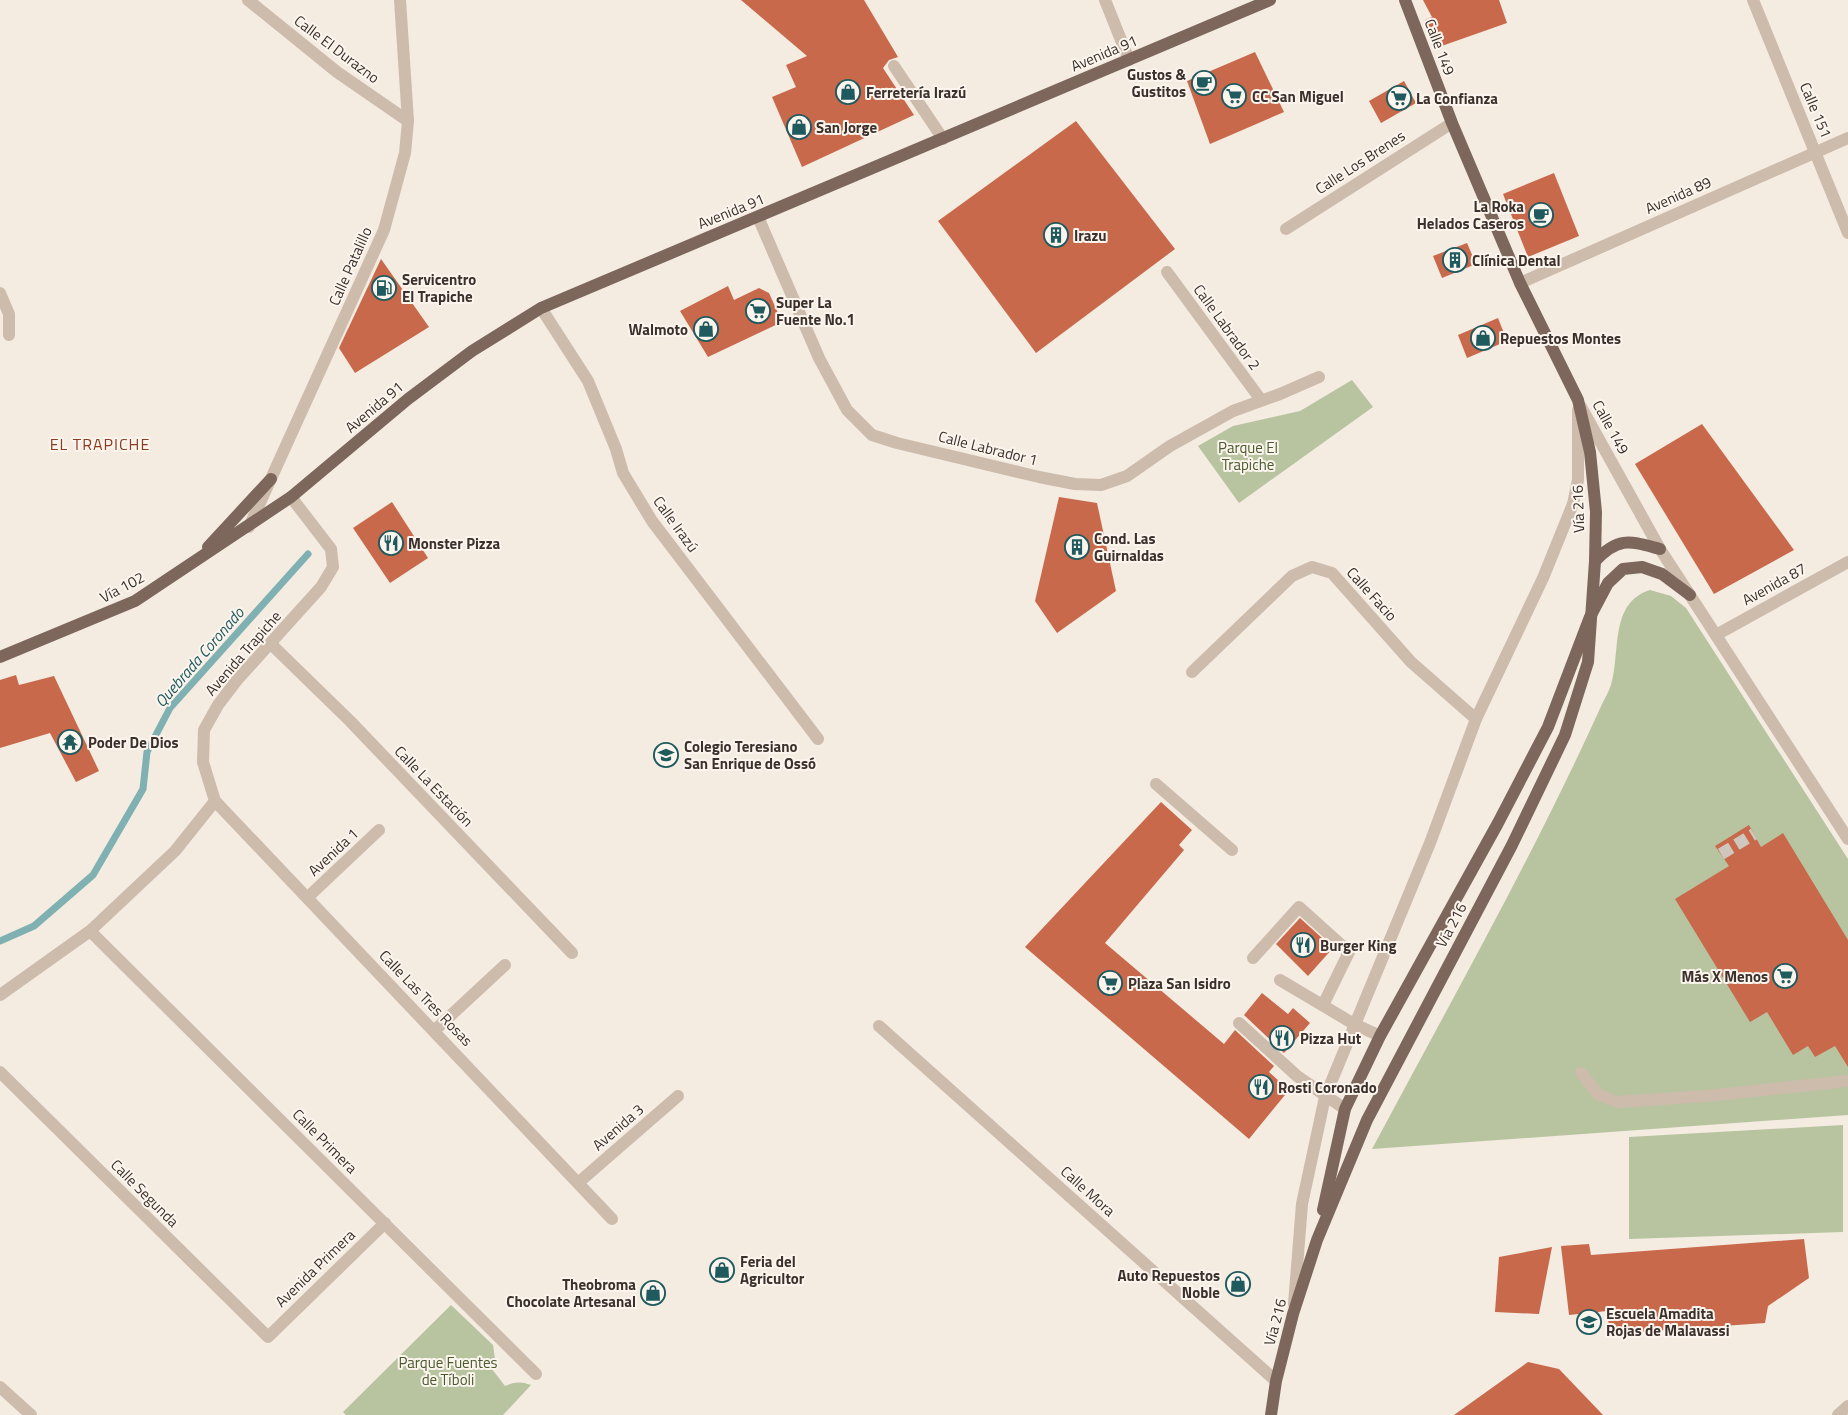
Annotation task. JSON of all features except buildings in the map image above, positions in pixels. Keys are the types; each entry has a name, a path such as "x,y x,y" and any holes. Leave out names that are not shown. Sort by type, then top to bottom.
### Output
{"main road":[{"name":"Avenida 91","path":"249,527 291,497 408,399 458,362 540,308 1270,0"},
{"name":"Calle 149","path":"1405,0 1452,123 1520,283 1578,400"},
{"name":"Vía 216","path":"1271,1415 1276,1381 1293,1314 1317,1240 1367,1120 1512,844 1565,735 1588,662 1590,617 1596,561 1593,477 1590,452 1578,400"},
{"path":"184,569 229,526 270,478"},
{"name":"Vía 102","path":"0,656 135,601 249,527"},
{"path":"1596,561 1605,551 1629,541 1660,549"},
{"path":"1590,617 1608,583 1623,570 1642,567 1662,574 1690,595"},
{"name":"Vía 216","path":"1317,1240 1345,1109 1380,1036 1498,823 1548,727 1590,617"}],"street":[{"name":"Calle El Durazno","path":"248,0 338,72 408,121"},
{"name":"Calle Patalillo","path":"249,527 270,478 304,411 384,230 405,153 408,121 400,0"},
{"path":"1105,0 1129,60"},
{"name":"Calle 151","path":"1752,0 1848,233"},
{"path":"894,66 943,139"},
{"name":"Calle Los Brenes","path":"1286,229 1452,123"},
{"name":"Avenida 89","path":"1520,283 1848,138"},
{"name":"Calle Labrador 1","path":"758,217 819,358 847,410 872,435 1039,477 1075,484 1100,485 1127,476 1194,432 1232,411 1280,394 1319,377"},
{"name":"Calle Labrador 2","path":"1167,272 1261,400"},
{"path":"0,293 9,314 8,335"},
{"name":"Calle Irazú","path":"540,308 588,381 616,449 623,473 652,521 818,739"},
{"path":"1293,1314 1302,1204 1325,1098 1430,843 1476,719 1542,578 1573,504 1578,480 1578,400"},
{"name":"Calle 149","path":"1578,400 1660,549 1848,839"},
{"name":"Avenida Trapiche","path":"215,801 203,762 204,730 237,680 272,644 321,587 333,566 332,549 291,497"},
{"name":"Avenida 87","path":"1716,635 1848,562"},
{"name":"Calle Facio","path":"1192,672 1292,576 1312,567 1332,573 1411,662 1476,719"},
{"name":"Calle La Estación","path":"272,644 350,721 572,953"},
{"path":"1156,784 1232,850"},
{"path":"0,995 90,931 175,851 215,801"},
{"name":"Calle Las Tres Rosas","path":"215,801 612,1218"},
{"name":"Avenida 1","path":"308,897 379,830"},
{"path":"1252,958 1299,907 1349,952 1323,1005"},
{"name":"Calle Primera","path":"90,931 536,1374"},
{"path":"435,1030 505,965"},
{"path":"1280,980 1354,1024 1380,1036"},
{"path":"1238,1023 1296,1076 1325,1098 1345,1109"},
{"name":"Calle Mora","path":"879,1026 1276,1381"},
{"name":"Calle Segunda","path":"0,1072 268,1337"},
{"path":"1581,1073 1599,1095 1617,1102 1706,1096 1848,1081"},
{"name":"Avenida 3","path":"578,1183 678,1096"},
{"name":"Avenida Primera","path":"268,1337 385,1223"},
{"path":"0,1387 31,1415"},
{"path":"1838,1415 1848,1406"}],"green space":[{"name":"Parque El Trapiche","path":"1352,380 1373,407 1239,503 1198,446 1233,426 1300,411"},
{"path":"1650,590 1671,596 1686,608 1848,859 1848,1115 1372,1149 1462,983 1577,759 1611,685 1622,617 1628,606 1637,596"},
{"path":"1843,1125 1843,1232 1629,1239 1629,1137"},
{"name":"Parque Fuentes de Tíboli","path":"451,1305 493,1345 495,1359 492,1369 505,1386 518,1382 531,1385 503,1415 346,1415 343,1412"}],"waterway":[{"name":"Quebrada Coronado","path":"0,941 34,926 93,875 143,789 147,752 170,708 308,554"}],"tunnel":[{"path":"1721,854 1754,834"}],"place":[{"name":"Gustos & Gustitos","path":"1204,83"},
{"name":"Ferretería Irazú","path":"848,92"},
{"name":"CC San Miguel","path":"1234,96"},
{"name":"La Confianza","path":"1399,98"},
{"name":"San Jorge","path":"799,127"},
{"name":"La Roka Helados Caseros","path":"1541,215"},
{"name":"Irazu","path":"1056,235"},
{"name":"Clínica Dental","path":"1455,260"},
{"name":"Servicentro El Trapiche","path":"384,288"},
{"name":"Super La Fuente No.1","path":"758,311"},
{"name":"Walmoto","path":"706,329"},
{"name":"Repuestos Montes","path":"1483,338"},
{"name":"Monster Pizza","path":"391,543"},
{"name":"Cond. Las Guirnaldas","path":"1077,547"},
{"name":"Poder De Dios","path":"70,742"},
{"name":"Colegio Teresiano San Enrique de Ossó","path":"666,755"},
{"name":"Burger King","path":"1303,945"},
{"name":"Más X Menos","path":"1785,976"},
{"name":"Plaza San Isidro","path":"1110,983"},
{"name":"Pizza Hut","path":"1282,1038"},
{"name":"Rosti Coronado","path":"1261,1087"},
{"name":"Feria del Agricultor","path":"722,1270"},
{"name":"Auto Repuestos Noble","path":"1238,1284"},
{"name":"Theobroma Chocolate Artesanal","path":"653,1293"},
{"name":"Escuela Amadita Rojas de Malavassi","path":"1589,1322"}],"district":[{"name":"EL TRAPICHE","path":"100,444"}]}
